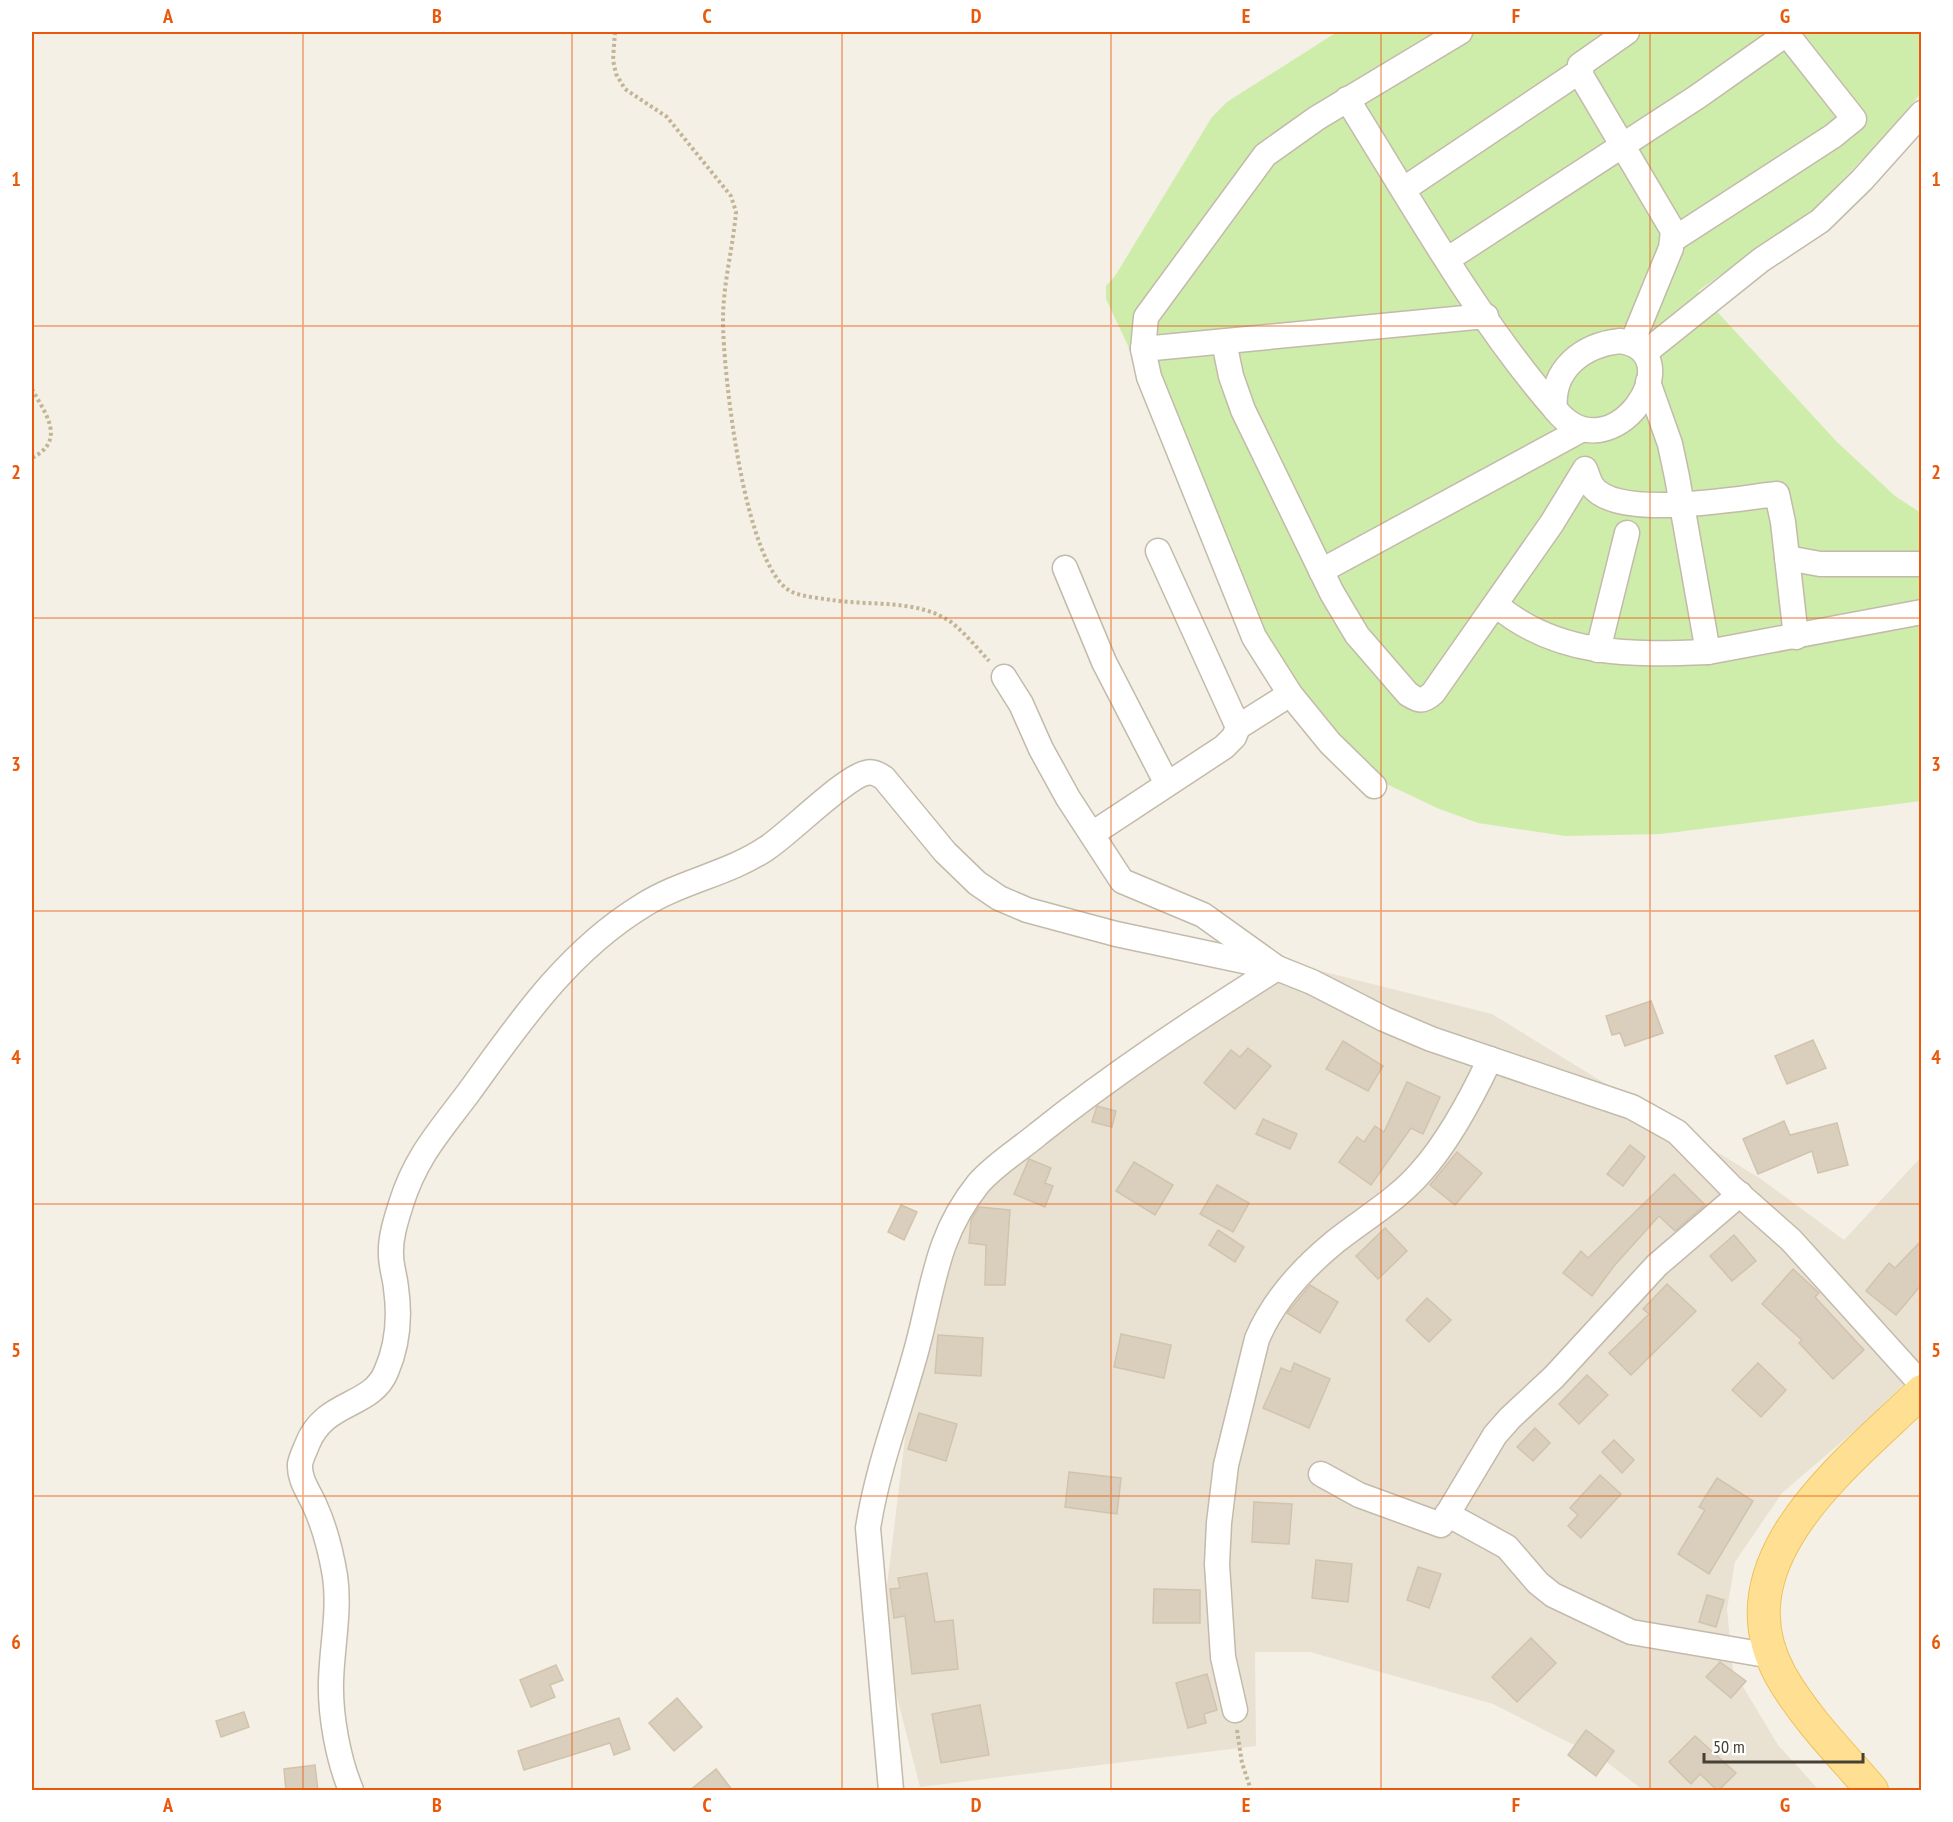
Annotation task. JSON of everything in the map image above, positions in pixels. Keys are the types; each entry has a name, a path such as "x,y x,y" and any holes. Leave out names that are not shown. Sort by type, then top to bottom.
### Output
{"main road":[{"path":"1872,1791 1801,1706 1772,1656 1764,1625 1765,1596 1793,1525 1817,1492 1922,1391"}],"street":[{"path":"1374,786 1330,743 1290,694 1254,637 1149,377 1143,349 1146,317 1265,155 1286,138 1347,99 1460,32"},
{"path":"1627,32 1580,65 1580,71 1673,231 1674,239 1639,348"},
{"path":"1448,259 1715,85 1787,32 1854,119 1833,136 1674,239"},
{"path":"1404,189 1580,71"},
{"path":"1347,99 1448,259 1528,378 1567,422 1587,430"},
{"path":"1639,348 1761,260 1820,221 1862,180 1922,113"},
{"path":"1143,349 1486,316"},
{"path":"1224,342 1231,375 1243,410 1322,571 1357,635 1401,686 1419,701 1425,700 1433,693 1496,605 1552,523 1585,469"},
{"path":"1322,571 1587,430 1608,428 1631,414 1644,394 1648,382 1650,359 1639,348 1605,343 1589,348 1563,371 1556,385 1554,409"},
{"path":"1648,382 1670,444 1708,652"},
{"path":"1587,430 1585,469 1592,487 1604,495 1626,502 1656,507 1776,494 1787,558 1796,637"},
{"path":"1598,650 1626,533"},
{"path":"1158,551 1238,727"},
{"path":"1787,558 1820,564 1922,564"},
{"path":"1065,568 1104,662 1167,784"},
{"path":"1496,605 1510,617 1545,635 1578,647 1598,650 1708,652 1922,612"},
{"path":"1004,677 1021,704 1041,749 1068,798 1122,880 1203,915 1277,968"},
{"path":"1092,834 1224,747 1234,737 1238,727 1290,694"},
{"path":"351,1791 337,1738 331,1683 335,1633 335,1579 326,1536 302,1482 300,1463 308,1440 318,1424 330,1413 370,1392 385,1375 398,1321 391,1256 394,1231 405,1192 423,1152 514,1029 582,951 640,906 681,885 729,868 763,851 791,831 857,776 875,772 884,778 945,852 977,883 999,898 1027,910 1116,934 1277,968 1312,981 1384,1019 1490,1059 1632,1107 1654,1117 1677,1132 1791,1240 1922,1385"},
{"path":"891,1791 868,1528 874,1490 918,1342 928,1291 942,1248 959,1211 980,1182 1088,1094 1277,968"},
{"path":"1235,1710 1223,1657 1217,1564 1219,1523 1226,1464 1257,1339 1264,1322 1301,1274 1335,1242 1394,1198 1422,1172 1473,1094 1490,1059"},
{"path":"1321,1474 1359,1495 1441,1525 1495,1435 1510,1418 1554,1377 1657,1265 1740,1194"},
{"path":"1448,1514 1507,1547 1538,1583 1553,1594 1631,1632 1772,1656"}],"path":[{"path":"615,32 613,60 616,74 625,89 667,117 731,196 736,212 723,319 728,393 748,510 766,559 776,577 790,591 806,596 856,604 908,607 930,612 951,622 1004,677"},
{"path":"32,389 52,425 50,439 32,458"},
{"path":"1235,1710 1242,1762 1251,1791"}],"shaded area":[{"path":"1265,957 1492,1014 1761,1179 1844,1240 1921,1157 1921,1366 1880,1409 1782,1493 1735,1562 1727,1609 1733,1670 1778,1745 1819,1790 1643,1790 1604,1760 1493,1704 1310,1652 1255,1652 1256,1746 920,1787 881,1635 910,1397 972,1193"}],"green space":[{"path":"1337,32 1921,32 1921,93 1885,136 1813,210 1698,291 1837,442 1895,496 1921,513 1921,801 1661,834 1565,836 1478,823 1437,808 1376,779 1347,755 1274,656 1106,299 1106,286 1115,276 1212,117 1227,102"}],"building":[{"path":"1651,1001 1663,1033 1625,1046 1620,1033 1612,1035 1606,1016"},
{"path":"1813,1040 1826,1068 1787,1084 1775,1056"},
{"path":"1343,1041 1383,1066 1368,1091 1326,1069"},
{"path":"1248,1048 1271,1066 1235,1109 1204,1083 1231,1050 1240,1057"},
{"path":"1407,1082 1440,1097 1423,1134 1411,1128 1371,1185 1339,1162 1357,1137 1364,1142 1375,1126 1384,1132"},
{"path":"1097,1106 1116,1111 1112,1127 1092,1122"},
{"path":"1263,1119 1297,1134 1290,1149 1256,1134"},
{"path":"1784,1121 1790,1135 1837,1123 1848,1165 1818,1173 1812,1151 1758,1174 1743,1139"},
{"path":"1630,1145 1645,1157 1623,1186 1607,1174"},
{"path":"1457,1152 1482,1173 1455,1205 1430,1185"},
{"path":"1029,1159 1051,1168 1045,1183 1053,1186 1045,1207 1014,1194"},
{"path":"1134,1162 1173,1185 1155,1215 1116,1191"},
{"path":"1674,1174 1705,1205 1675,1231 1659,1216 1614,1266 1592,1296 1563,1273 1581,1251 1588,1258"},
{"path":"1217,1185 1249,1203 1233,1232 1200,1214"},
{"path":"901,1205 917,1212 904,1240 888,1232"},
{"path":"979,1207 1010,1210 1005,1285 985,1285 986,1245 969,1243 971,1220"},
{"path":"1385,1228 1407,1251 1378,1279 1356,1256"},
{"path":"1218,1230 1244,1247 1235,1262 1209,1245"},
{"path":"1734,1235 1756,1261 1732,1281 1710,1256"},
{"path":"1922,1240 1922,1284 1896,1315 1866,1291 1889,1263 1895,1268"},
{"path":"1793,1269 1819,1293 1815,1297 1864,1350 1833,1379 1799,1343 1802,1340 1762,1304"},
{"path":"1667,1284 1696,1311 1631,1375 1609,1353 1649,1314 1643,1309"},
{"path":"1310,1285 1338,1302 1320,1333 1287,1313"},
{"path":"1427,1298 1451,1320 1429,1342 1406,1320"},
{"path":"1121,1334 1171,1345 1164,1378 1114,1367"},
{"path":"938,1335 983,1338 981,1376 935,1373"},
{"path":"1294,1363 1330,1379 1309,1428 1263,1408 1281,1368 1291,1372"},
{"path":"1758,1363 1786,1390 1761,1417 1732,1390"},
{"path":"1587,1375 1608,1395 1579,1424 1559,1404"},
{"path":"919,1413 957,1424 946,1461 908,1449"},
{"path":"1535,1428 1550,1443 1533,1461 1517,1447"},
{"path":"1614,1440 1634,1460 1622,1473 1602,1452"},
{"path":"1069,1472 1121,1478 1117,1514 1065,1507"},
{"path":"1600,1475 1621,1494 1581,1538 1568,1526 1578,1515 1570,1508"},
{"path":"1717,1478 1753,1501 1709,1574 1678,1554 1705,1510 1699,1507"},
{"path":"1254,1502 1292,1504 1289,1544 1252,1542"},
{"path":"1316,1560 1352,1564 1348,1602 1312,1598"},
{"path":"1418,1567 1441,1574 1429,1608 1407,1600"},
{"path":"927,1573 935,1622 953,1620 958,1669 912,1674 905,1616 894,1618 890,1589 900,1588 898,1578"},
{"path":"1154,1589 1200,1590 1200,1623 1153,1623"},
{"path":"1707,1595 1724,1600 1716,1627 1699,1622"},
{"path":"1531,1638 1556,1663 1517,1702 1492,1677"},
{"path":"1720,1662 1746,1681 1731,1698 1706,1677"},
{"path":"556,1665 563,1680 550,1685 555,1697 531,1707 520,1680"},
{"path":"1207,1674 1217,1710 1204,1714 1206,1723 1188,1728 1176,1683"},
{"path":"677,1698 702,1727 674,1751 649,1723"},
{"path":"980,1705 989,1755 941,1763 932,1714"},
{"path":"244,1712 249,1727 221,1737 216,1721"},
{"path":"619,1718 630,1749 614,1755 610,1743 524,1770 518,1751"},
{"path":"1586,1730 1614,1751 1596,1776 1568,1755"},
{"path":"1695,1736 1736,1773 1718,1791 1700,1774 1691,1784 1669,1762"},
{"path":"315,1765 318,1791 286,1791 284,1769"},
{"path":"716,1769 733,1791 689,1791"}]}
